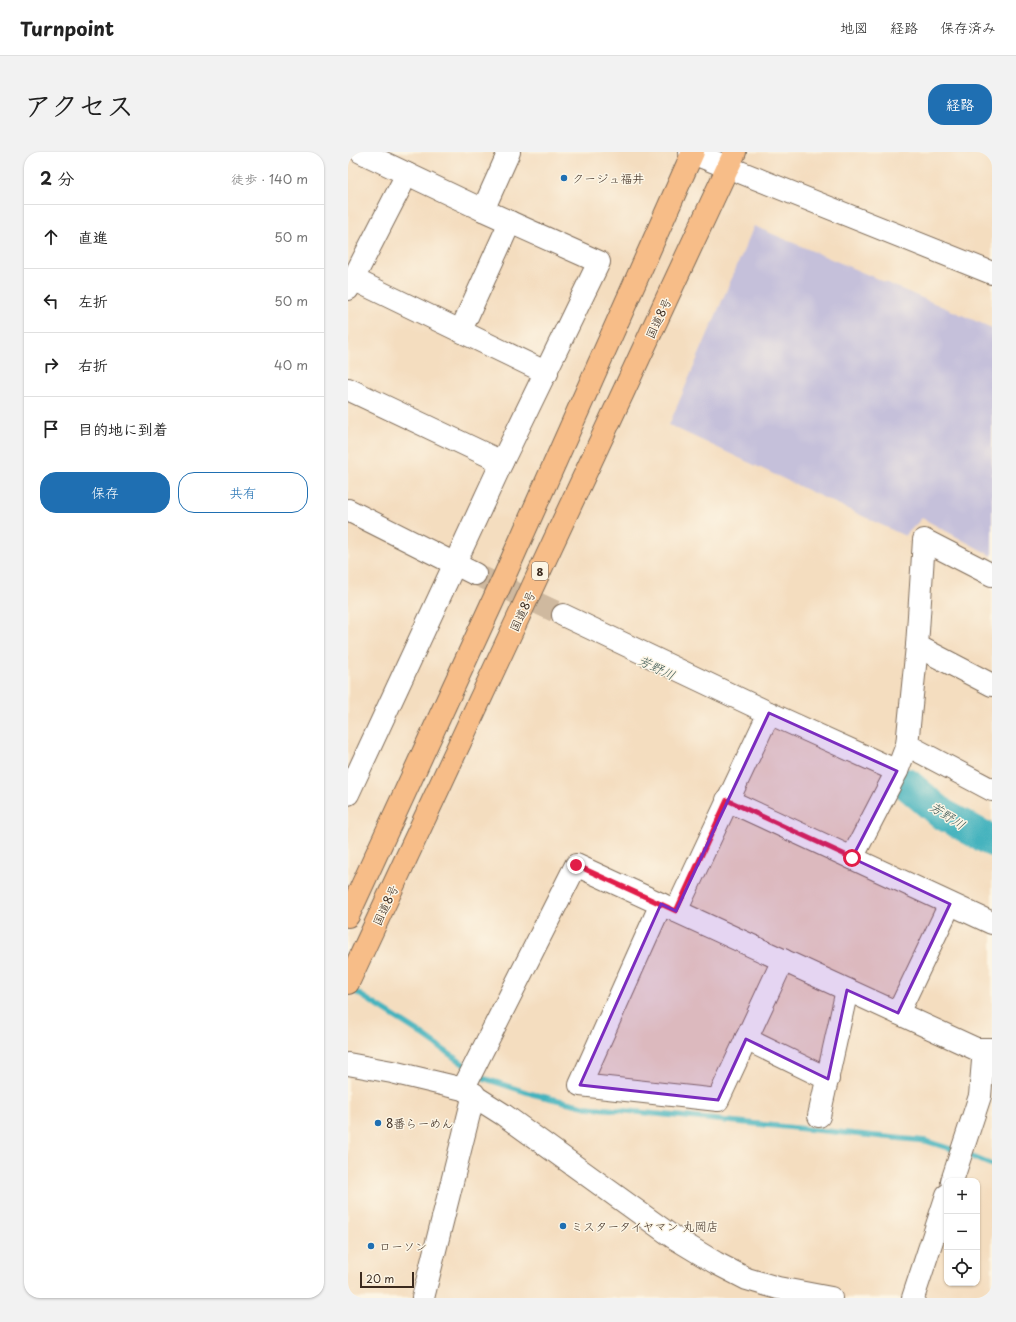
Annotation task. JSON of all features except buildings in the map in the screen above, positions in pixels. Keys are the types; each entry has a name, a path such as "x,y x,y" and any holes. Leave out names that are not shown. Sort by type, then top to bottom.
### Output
{"highway":[{"path":"348,916 507,569 692,152"},
{"name":"国道8号","path":"350,979 731,160"}],"street":[{"path":"348,794 355,761 455,563 599,262 483,210 361,152"},
{"path":"483,210 510,152"},
{"path":"692,152 731,160 992,273"},
{"path":"407,174 351,284 461,330 546,373"},
{"path":"461,330 510,222"},
{"path":"348,389 502,462"},
{"path":"348,510 475,574"},
{"path":"852,858 897,771 907,745 917,646 924,540 992,575"},
{"path":"563,616 769,713 897,771"},
{"path":"917,646 992,685"},
{"path":"769,713 727,800 668,908 580,1085 718,1100 783,960"},
{"path":"907,745 992,790"},
{"path":"727,800 992,923"},
{"path":"423,1298 469,1092 576,865 976,1049 988,1049 980,1096 953,1178"},
{"path":"898,1013 950,904"},
{"path":"819,1116 847,990"},
{"path":"746,1039 828,1078"},
{"path":"348,1064 392,1072 469,1092 673,1238 716,1263 747,1279 778,1288 831,1298"},
{"path":"913,1298 944,1204"}],"highlighted area":[{"path":"769,713 897,771 852,858 950,904 898,1013 847,990 828,1079 746,1039 718,1100 580,1085 661,904 676,911"}],"shaded area":[{"path":"754,226 992,328 992,556 922,518 905,536 669,425"}],"waterway":[{"name":"芳野川","path":"907,784 942,814 992,841"},
{"path":"348,987 417,1031 469,1068"},
{"path":"476,1073 486,1079 532,1094 587,1107 926,1141 957,1151"},
{"path":"965,1154 992,1165"}],"tunnel":[{"path":"475,574 563,615"}],"place":[{"name":"クージュ福井","path":"564,178"},
{"name":"8番らーめん","path":"378,1123"},
{"name":"ミスタータイヤマン 丸岡店","path":"563,1226"},
{"name":"ローソン","path":"371,1246"}],"route":[{"path":"576,865 676,911 727,800 852,858"}]}
